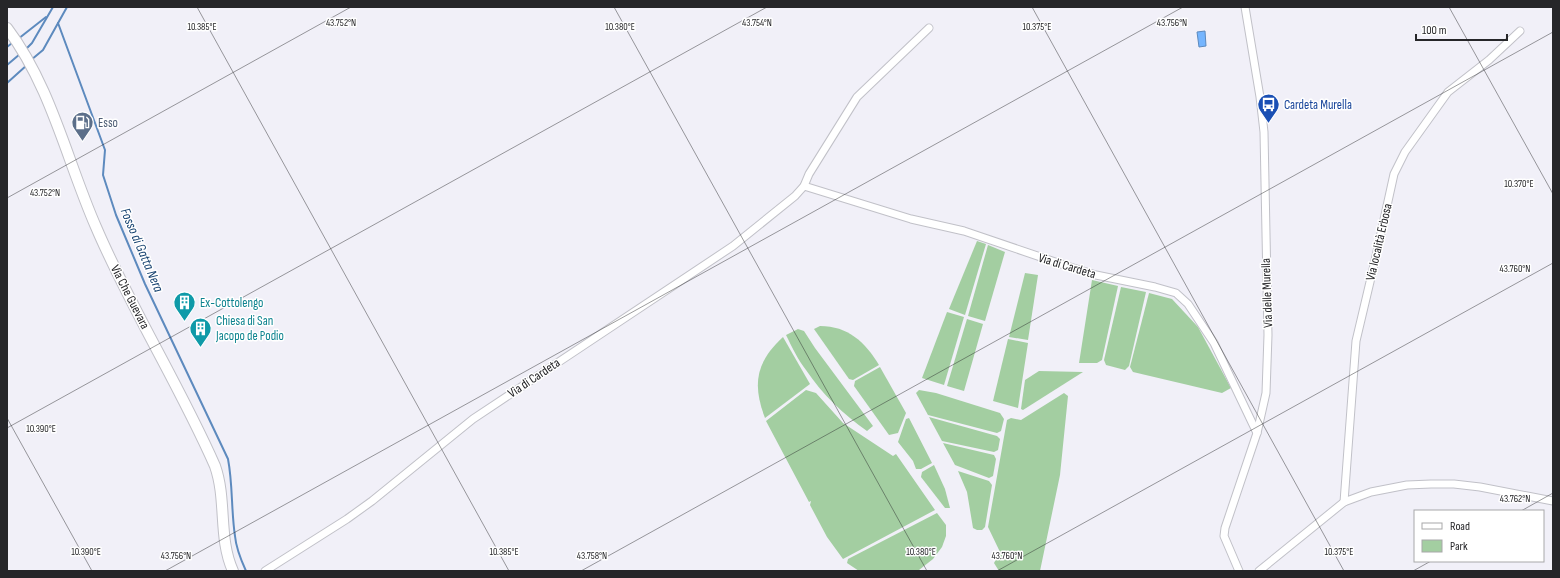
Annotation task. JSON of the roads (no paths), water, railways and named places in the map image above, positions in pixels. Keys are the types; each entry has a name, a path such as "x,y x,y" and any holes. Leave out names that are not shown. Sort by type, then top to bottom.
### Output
{"main road":[{"name":"Via Che Guevara","path":"9,31 34,70 50,106 96,227 215,466 220,491 226,550 233,571"}],"street":[{"name":"Via delle Murella","path":"1239,571 1224,536 1225,528 1258,433 1266,393 1268,335 1265,151 1260,97 1245,7"},
{"name":"Via di Cardeta","path":"265,571 347,519 372,501 473,419 727,250 795,196 804,186 809,174 857,97 929,28"},
{"name":"Via località Erbosa","path":"1344,502 1356,341 1394,174 1405,152 1448,92 1489,60 1520,31"},
{"name":"Via di Cardeta","path":"804,186 910,219 964,231 1096,275 1155,286 1176,293 1188,304 1214,343 1258,433"},
{"path":"1260,571 1344,502 1362,494 1407,485 1454,484 1480,487 1552,500"}],"water":[{"path":"1205,31 1206,46 1199,47 1197,32"}],"waterway":[{"path":"25,50 32,43 53,7"},
{"path":"31,60 43,50 67,7"},
{"path":"18,39 46,17"},
{"name":"Fosso di Gatta Nera","path":"58,23 105,150 103,175 116,215 145,284 228,459 236,540 239,554 246,571"},
{"path":"7,47 12,43"},
{"path":"7,65 20,54"},
{"path":"7,83 27,65"}],"place":[{"name":"Cardeta Murella","path":"1268,124"},
{"name":"Esso","path":"82,142"},
{"name":"Ex-Cottolengo","path":"185,322"},
{"name":"Chiesa di San Jacopo de Podio","path":"201,348"}]}
